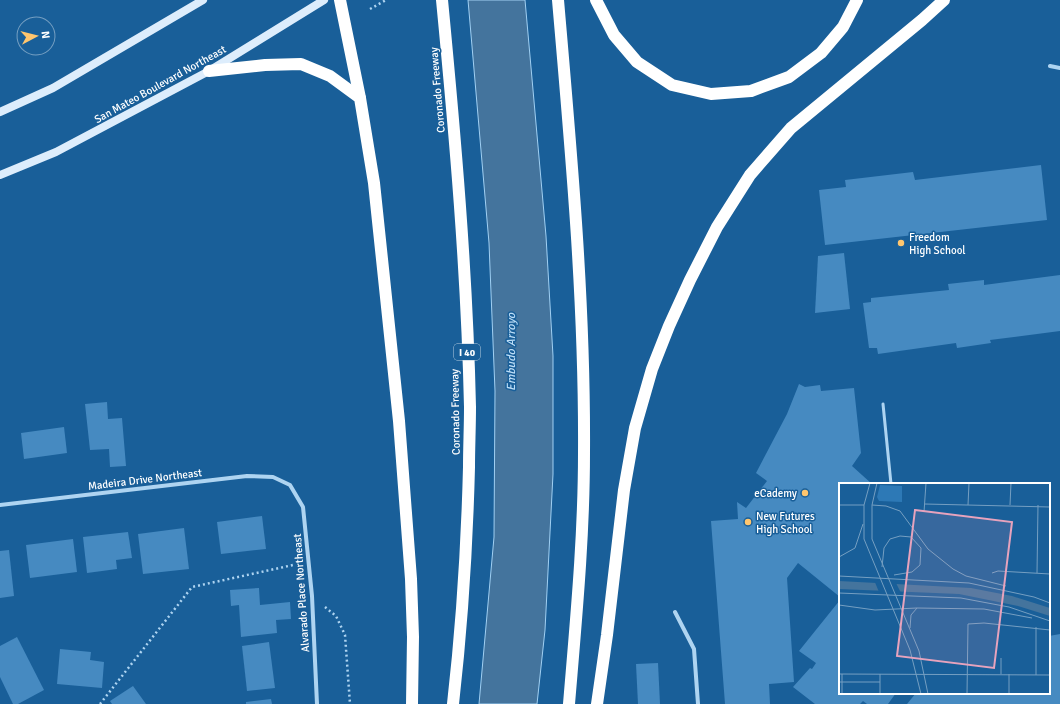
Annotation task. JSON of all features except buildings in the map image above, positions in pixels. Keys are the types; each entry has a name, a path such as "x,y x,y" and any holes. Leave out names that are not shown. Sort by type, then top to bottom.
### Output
{"highway":[{"path":"340,0 360,98 374,183 399,421 411,579 413,637 412,704"},
{"name":"Coronado Freeway","path":"442,0 454,122 464,276 470,407 468,531 461,631 453,704"},
{"path":"558,0 572,154 581,302 584,446 581,547 569,704"},
{"path":"596,0 614,35 637,62 672,85 711,94 751,91 789,77 820,53 842,27 857,0"},
{"path":"597,704 607,635 624,490 635,428 652,369 669,326 690,280 717,227 750,175 791,128 922,20 944,0"},
{"path":"209,71 265,65 301,64 330,76 360,98"}],"main road":[{"path":"0,112 53,88 203,0"},
{"name":"San Mateo Boulevard Northeast","path":"0,175 56,152 209,71 324,0"}],"street":[{"path":"1050,66 1060,68"},
{"name":"Madeira Drive Northeast","path":"0,505 247,476 273,477 290,485"},
{"name":"Alvarado Place Northeast","path":"290,485 302,507 312,596 317,704"},
{"path":"675,612 694,649 698,704"}],"lane":[{"path":"883,404 891,483"}],"path":[{"path":"370,9 386,0"},
{"path":"100,704 192,587 293,565"},
{"path":"312,596 336,616 346,635 350,704"}],"water":[{"name":"Embudo Arroyo","path":"468,0 525,0 546,236 553,356 553,474 545,630 537,704 479,704 494,537 495,391 489,243"}],"place":[{"name":"Freedom High School","path":"901,243"},
{"name":"eCademy","path":"805,493"},
{"name":"New Futures High School","path":"748,522"}]}
